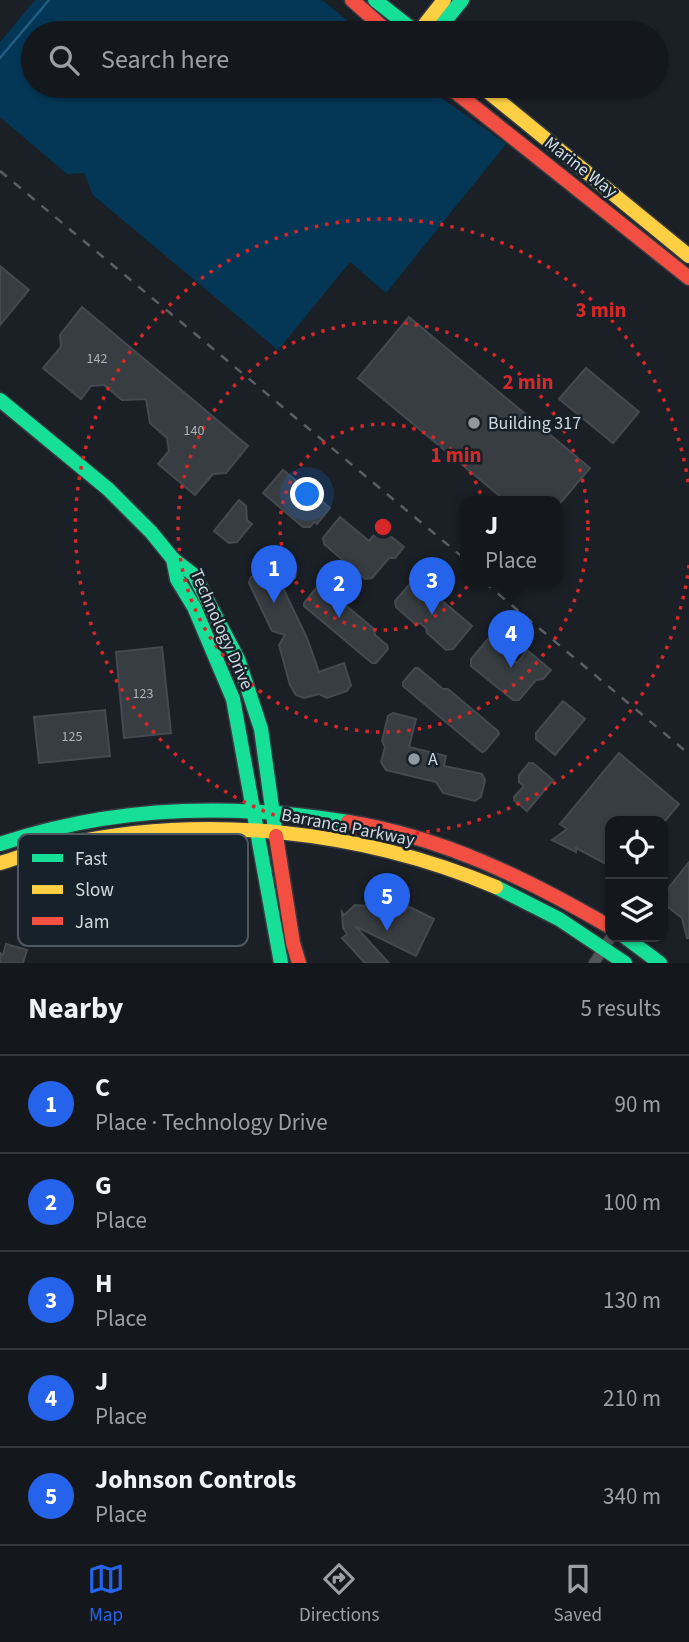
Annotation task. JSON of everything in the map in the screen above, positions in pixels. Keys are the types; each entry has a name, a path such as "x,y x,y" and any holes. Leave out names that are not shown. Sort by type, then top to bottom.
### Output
{"main road":[{"path":"352,0 376,21"},
{"path":"375,0 402,21"},
{"path":"427,21 444,0"},
{"path":"445,21 462,0"},
{"name":"Marine Way","path":"463,98 689,278"},
{"name":"Marine Way","path":"496,98 689,256"},
{"name":"Technology Drive","path":"0,400 108,489 151,532 173,559 194,575 238,659 261,730 293,943 299,963"},
{"name":"Technology Drive","path":"173,559 177,579 194,607 233,699 281,963"},
{"name":"Barranca Parkway","path":"35,834 140,812 179,809 254,809 364,824 443,845 528,879 562,896 605,924"},
{"name":"Barranca Parkway","path":"130,834 209,828 276,832 321,837 392,852 491,884 605,941"},
{"name":"Barranca Parkway","path":"0,844 18,839"},
{"name":"Barranca Parkway","path":"0,863 18,858"},
{"name":"Barranca Parkway","path":"607,942 625,963"},
{"path":"632,942 660,963"}],"street":[{"path":"594,963 607,942"}],"shaded area":[{"path":"35,0 322,0 348,21 21,21 21,98 442,98 506,144 386,293 350,262 278,350 93,195 84,173 67,174 0,117 0,42"}],"building":[{"path":"0,266 29,290 0,325"},
{"path":"82,307 248,446 226,473 213,474 195,495 158,464 169,451 167,438 150,423 146,399 122,400 104,385 91,386 81,399 43,368 61,347 60,335"},
{"name":"Building 317","path":"409,317 590,468 562,501 562,496 500,496 358,378"},
{"path":"586,368 639,412 613,443 559,399"},
{"path":"283,470 330,508 317,524 314,522 310,527 303,527 263,493"},
{"path":"239,500 246,506 247,520 252,524 237,542 229,543 214,531"},
{"path":"340,517 369,541 380,528 404,547 395,558 389,558 372,578 365,579 324,544 323,538"},
{"path":"283,553 287,554 296,574 295,578 281,584 307,638 319,672 344,663 351,685 347,691 327,698 319,694 304,698 296,695 290,685 279,645 285,635 272,631 249,583 251,577 256,575 252,568"},
{"path":"415,578 472,626 453,649 446,650 427,633 426,628 420,623 415,624 396,607 395,601"},
{"path":"317,587 324,587 374,629 375,635 387,645 388,649 376,663 372,663 304,606"},
{"path":"488,639 517,663 527,650 551,670 543,679 536,680 519,700 513,700 471,666 471,659"},
{"path":"162,647 171,733 124,738 116,652"},
{"path":"415,668 443,689 448,689 498,731 499,734 485,751 482,752 403,686 403,682"},
{"path":"563,701 585,719 555,755 536,739 536,733"},
{"path":"105,710 110,756 39,763 34,717"},
{"name":"A","path":"393,713 416,719 409,747 446,756 444,766 482,774 485,780 481,797 475,801 443,793 436,782 386,770 381,762 385,747 382,741 388,716"},
{"path":"619,753 679,804 668,817 605,816 605,863 576,848 576,852 552,840 567,829 560,824"},
{"path":"529,763 533,763 553,780 527,811 514,797 524,786 519,782 519,775"},
{"path":"689,862 689,938 682,918 668,907 668,889"},
{"path":"370,902 387,909 389,903 405,911 408,906 434,919 416,956 355,926 389,963 365,963 342,938 347,934 343,928 342,912 344,915 355,905 368,906"},
{"path":"6,944 27,950 23,963 0,963 0,953 3,955"}],"waterway":[{"path":"31,21 49,0"},
{"path":"0,58 21,33"}],"railway":[{"path":"0,171 460,555"},
{"path":"490,587 689,754"}],"traffic: fast":[{"path":"375,0 402,21"},
{"path":"445,21 462,0"},
{"path":"0,400 108,489 151,532 173,559 194,575 238,659 261,729 276,836"},
{"path":"173,559 177,579 194,607 233,699 281,963"},
{"path":"32,834 129,815 173,812 260,812 348,822"},
{"path":"0,844 18,838"},
{"path":"496,887 559,919 625,963"},
{"path":"632,942 660,963"}],"traffic: slow":[{"path":"427,21 444,0"},
{"path":"496,98 689,256"},
{"path":"127,834 227,829 337,840 391,852 496,887"},
{"path":"0,863 18,858"}],"traffic: jam":[{"path":"352,0 376,21"},
{"path":"463,98 689,278"},
{"path":"348,822 417,838 484,862 548,892 605,924"},
{"path":"276,836 293,943 299,963"}],"place":[{"name":"Building 317","path":"474,423"},
{"name":"C","path":"274,603"},
{"name":"H","path":"432,615"},
{"name":"G","path":"339,618"},
{"name":"J","path":"511,668"},
{"name":"A","path":"414,759"},
{"name":"Johnson Controls","path":"387,931"}]}
